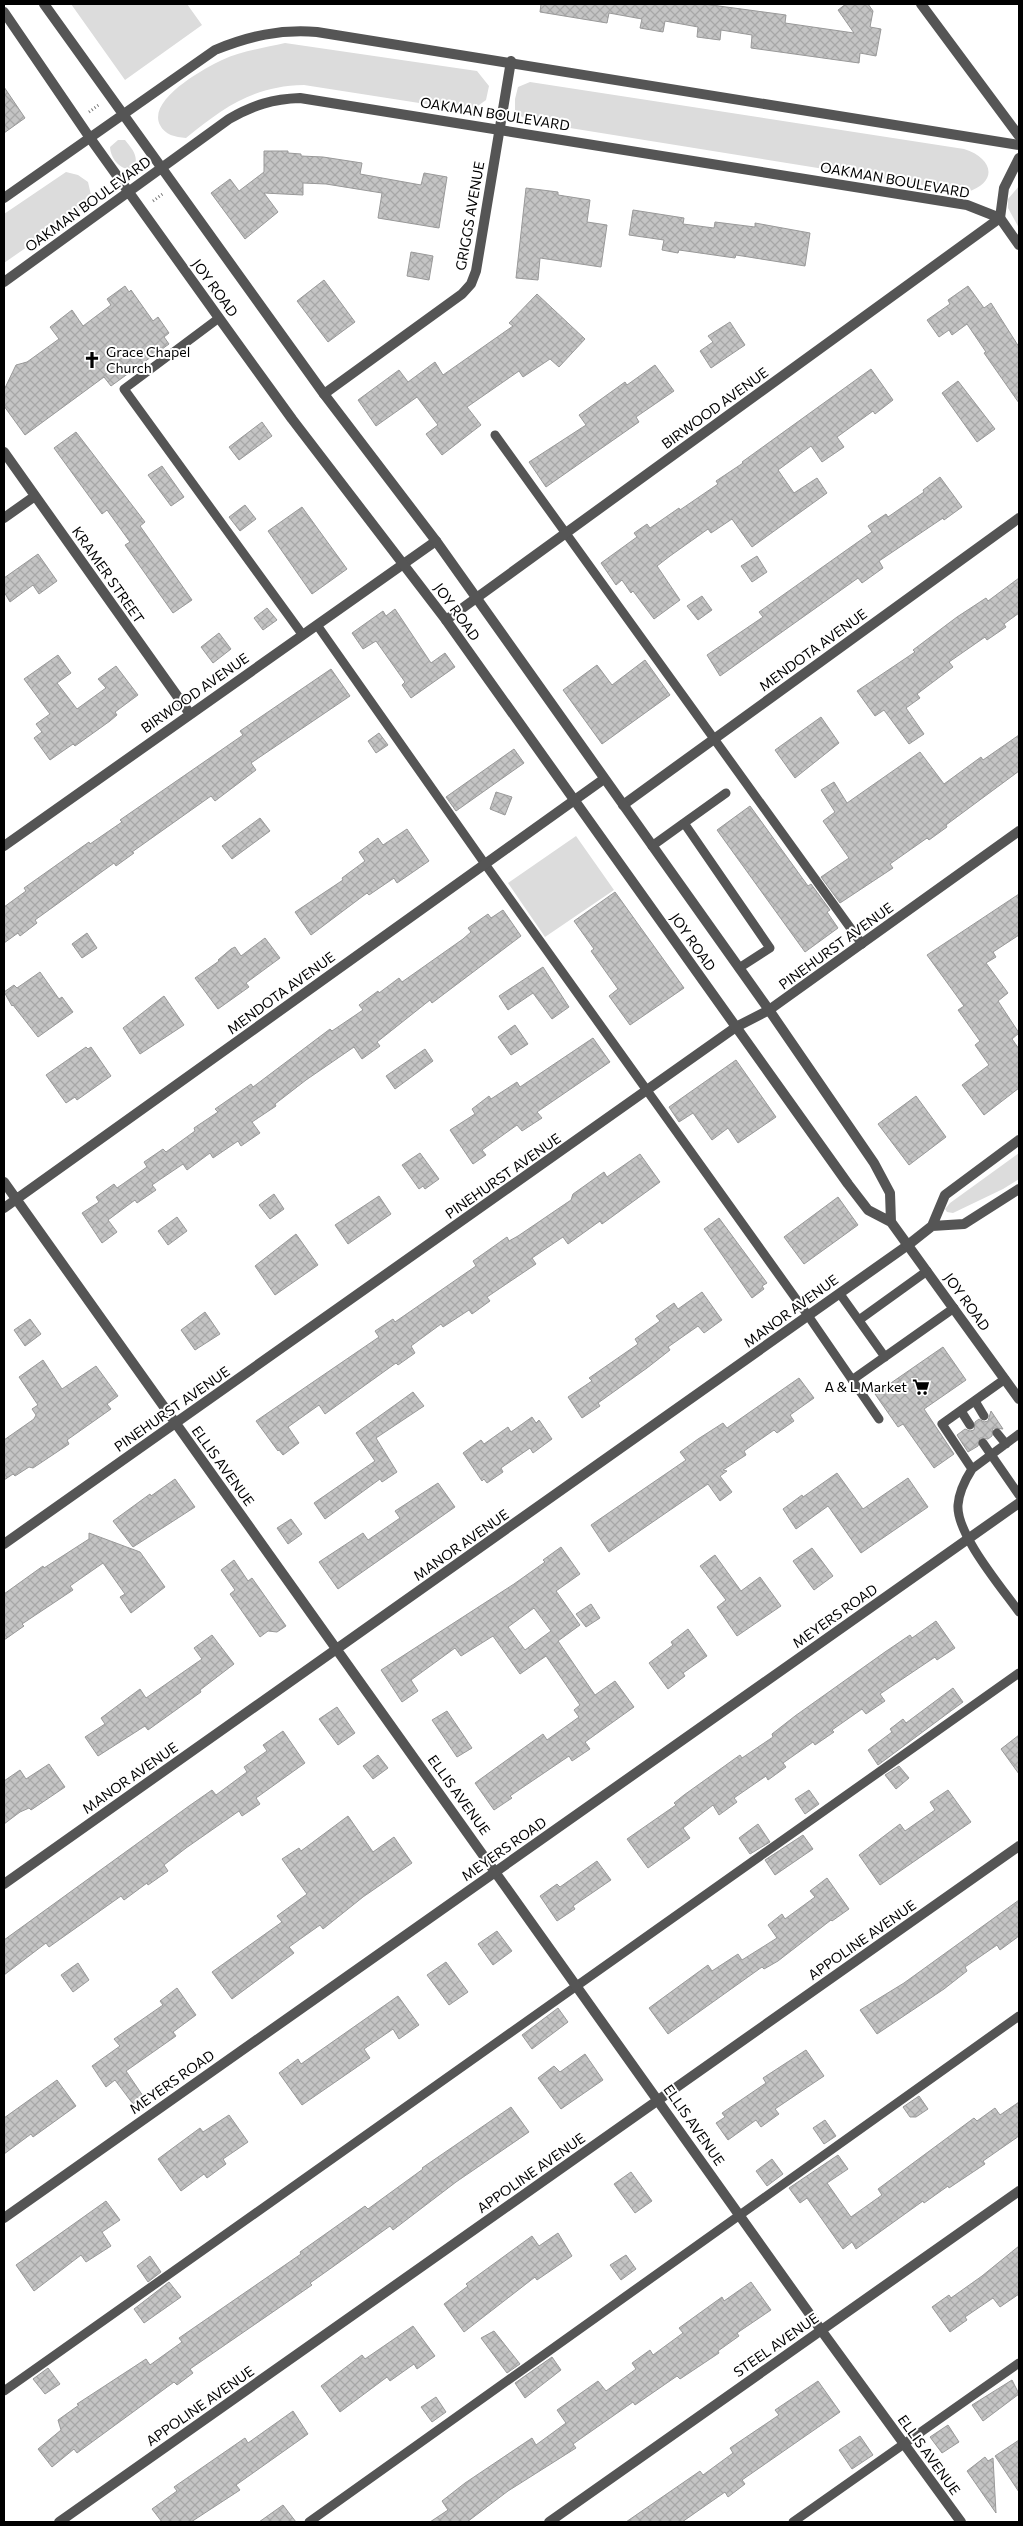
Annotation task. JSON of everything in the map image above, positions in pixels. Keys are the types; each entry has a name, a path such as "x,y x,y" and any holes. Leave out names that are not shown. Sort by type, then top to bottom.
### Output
{"street":[{"name":"JOY ROAD","path":"44,4 324,394 436,541 769,1010 874,1163 890,1194 891,1222"},
{"path":"921,4 1019,136"},
{"name":"JOY ROAD","path":"4,12 90,138 219,318 292,419 446,620 868,1210 891,1222 1019,1399"},
{"path":"4,198 215,50 243,38 274,31 317,32 511,61 1019,145"},
{"name":"GRIGGS AVENUE","path":"324,394 462,294 471,284 476,270 511,61"},
{"name":"OAKMAN BOULEVARD","path":"4,282 230,119 258,104 275,99 315,99 500,128 967,205 1000,218"},
{"path":"1019,158 1004,188 1000,218 1019,245"},
{"name":"BIRWOOD AVENUE","path":"446,620 1000,218"},
{"name":"KRAMER STREET","path":"4,452 190,714"},
{"path":"4,518 35,496"},
{"name":"MENDOTA AVENUE","path":"623,805 1019,518"},
{"name":"BIRWOOD AVENUE","path":"4,846 403,562 436,541"},
{"name":"MENDOTA AVENUE","path":"4,1208 604,778"},
{"name":"PINEHURST AVENUE","path":"4,1544 736,1027 769,1010 1019,831"},
{"name":"MANOR AVENUE","path":"4,1884 908,1245 932,1226 945,1195 1019,1140"},
{"name":"ELLIS AVENUE","path":"4,1182 821,2330 961,2522"},
{"path":"932,1226 964,1224 1019,1190"},
{"name":"MEYERS ROAD","path":"4,2218 1019,1503"},
{"name":"APPOLINE AVENUE","path":"59,2522 1019,1846"},
{"name":"STEEL AVENUE","path":"550,2522 1019,2191"}],"lane":[{"path":"219,318 124,389 302,634"},
{"path":"494,435 862,944"},
{"path":"316,625 809,1316 878,1419"},
{"path":"652,846 726,793"},
{"path":"684,823 770,948 739,968"},
{"path":"858,1320 927,1271"},
{"path":"840,1294 885,1357"},
{"path":"852,1380 954,1308"},
{"path":"972,1469 942,1424 1005,1379"},
{"path":"975,1401 984,1416"},
{"path":"961,1411 970,1425"},
{"path":"997,1433 1006,1444"},
{"path":"1019,1434 972,1469 959,1495 957,1508 968,1540 1019,1612"},
{"path":"983,1443 1019,1495"},
{"path":"4,2391 1019,1673"},
{"path":"309,2522 1019,2016"},
{"path":"793,2522 1019,2363"}],"path":[{"path":"88,112 100,104"},
{"path":"152,202 164,193"}],"shaded area":[{"path":"71,4 187,4 202,25 125,80"},
{"path":"285,43 477,71 489,86 486,100 475,108 464,110 304,85 286,86 269,89 240,100 213,117 186,138 171,135 162,128 158,115 169,96 179,86 213,64 229,57"},
{"path":"530,82 964,149 981,158 986,164 988,176 977,188 967,192 539,123 522,117 515,110 518,87"},
{"path":"118,140 125,140 133,150 136,160 134,169 121,166 112,156 110,147"},
{"path":"66,172 78,175 88,182 91,195 83,208 4,263 4,214"},
{"path":"1019,186 1019,228 1008,208 1008,199"},
{"path":"576,836 614,890 545,937 508,883"},
{"path":"1019,1153 1019,1179 1003,1189 953,1213 947,1212 945,1209 950,1203"}],"building":[{"path":"541,4 704,4 786,15 785,23 854,33 838,10 846,4 868,4 873,11 870,27 881,29 876,56 860,53 859,63 751,48 752,35 721,30 720,40 697,37 698,27 665,21 663,32 640,28 642,19 609,13 607,23 540,12"},
{"path":"4,87 25,118 4,133"},
{"path":"264,151 288,151 288,153 301,154 301,156 323,157 362,163 360,174 421,185 424,173 447,177 439,228 378,218 382,193 326,184 303,183 303,195 264,193 278,212 245,239 211,193 230,179 239,191 264,172"},
{"path":"526,188 558,192 558,195 590,200 587,222 607,225 601,267 540,258 538,280 516,278"},
{"path":"633,210 684,218 683,224 714,228 715,222 755,227 755,223 810,233 805,266 736,255 735,258 679,250 678,253 662,250 664,240 629,235"},
{"path":"411,252 433,256 429,280 407,276"},
{"path":"324,280 355,322 328,342 297,301"},
{"name":"Grace Chapel Church","path":"125,286 129,292 131,290 153,321 158,317 169,333 164,337 169,344 111,386 104,377 25,435 4,406 4,390 16,365 27,362 59,339 50,327 72,310 83,326 111,305 107,299"},
{"path":"968,286 984,308 991,303 1019,347 1019,403 984,353 986,352 967,324 952,335 949,330 939,337 927,320 950,304 948,300"},
{"path":"537,294 585,339 559,367 550,359 523,377 519,371 467,407 481,425 442,455 426,434 438,425 417,397 376,426 358,400 399,370 408,382 435,362 443,375 513,326 509,323"},
{"path":"730,322 745,345 711,368 700,351 713,342 708,336"},
{"path":"655,365 674,391 636,417 639,422 546,487 529,462 586,425 579,415 625,382 627,385"},
{"path":"871,369 893,400 875,414 873,411 837,437 844,447 822,462 811,446 778,470 794,493 817,478 827,493 752,547 732,519 711,533 708,529 670,556 657,566 680,600 654,619 633,591 631,593 622,580 616,585 601,563 637,537 634,533 647,524 650,528 718,484 716,481"},
{"path":"958,381 995,429 977,442 942,393"},
{"path":"262,422 272,436 239,460 229,447"},
{"path":"76,432 145,522 140,526 192,600 173,613 125,545 130,542 107,510 102,514 54,448"},
{"path":"162,466 184,497 171,506 148,475"},
{"path":"940,477 962,507 879,561 883,568 862,583 858,578 720,676 707,655 763,617 759,612 872,532 868,526 886,514 888,517 924,492 923,490"},
{"path":"245,505 256,519 240,531 229,517"},
{"path":"302,507 347,569 312,594 268,531"},
{"path":"38,554 57,581 39,594 33,585 10,602 4,592 4,578"},
{"path":"757,556 767,572 752,582 741,566"},
{"path":"1019,578 1019,613 1004,624 1006,627 987,640 985,637 949,662 953,667 917,694 920,698 906,708 924,734 909,744 884,710 875,716 857,691 915,652 913,650 957,617 986,598 988,601"},
{"path":"702,596 712,610 698,620 687,606"},
{"path":"267,608 277,620 263,630 254,618"},
{"path":"395,609 431,663 445,653 455,667 411,698 402,685 405,682 376,641 363,649 352,633 383,611 386,616"},
{"path":"219,633 231,649 213,663 201,647"},
{"path":"58,655 71,673 57,683 77,709 106,688 98,679 116,666 138,695 115,712 117,715 110,721 75,746 73,744 50,760 34,738 42,732 36,724 50,714 24,679"},
{"path":"645,660 670,695 602,744 563,690 597,665 612,685"},
{"path":"331,669 350,696 251,763 256,770 215,801 211,796 132,852 134,853 116,866 114,863 35,920 37,923 20,936 18,933 4,943 4,907 26,891 24,888 89,842 90,844 122,822 120,820 243,735 240,731"},
{"path":"821,717 839,743 795,778 775,750"},
{"path":"379,733 388,745 376,753 368,741"},
{"path":"1019,735 1019,771 946,825 947,827 929,840 927,838 890,864 893,868 840,903 821,877 849,858 823,821 835,812 821,790 834,782 847,803 920,752 944,784 981,757 983,760"},
{"path":"514,749 524,763 456,811 446,797"},
{"path":"496,792 512,797 505,815 490,809"},
{"path":"750,806 808,886 811,884 830,910 827,912 838,928 805,952 717,830"},
{"path":"260,818 270,831 232,859 222,846"},
{"path":"407,829 429,861 397,883 394,878 369,895 367,893 311,935 295,912 343,880 342,878 365,861 359,852 378,838 383,845"},
{"path":"615,892 684,988 630,1025 609,996 618,989 591,951 594,949 574,921"},
{"path":"1019,894 1019,935 993,952 996,957 986,963 1008,993 998,1001 1019,1033 1012,1039 1019,1049 1019,1088 984,1115 962,1085 989,1065 975,1045 980,1041 958,1010 964,1006 927,955"},
{"path":"503,910 521,936 432,1003 430,1000 377,1042 380,1046 362,1059 354,1047 306,1080 275,1104 276,1106 252,1122 260,1133 241,1146 238,1141 213,1158 210,1153 187,1170 183,1164 152,1185 156,1190 137,1203 135,1200 108,1220 117,1232 102,1243 82,1213 99,1202 96,1197 114,1184 117,1188 147,1167 144,1162 163,1149 166,1152 195,1131 194,1128 218,1112 215,1109 251,1084 253,1087 330,1029 332,1031 363,1010 359,1005 378,991 379,993 399,978 402,982 463,939 471,932 468,928 488,914 491,918"},
{"path":"87,933 97,948 82,958 72,944"},
{"path":"265,938 280,958 246,983 249,987 218,1009 195,978 219,961 231,949 235,947 241,956"},
{"path":"543,967 569,1007 552,1019 533,993 508,1010 499,996"},
{"path":"40,972 59,999 62,997 73,1012 38,1037 12,1006 4,992 14,985 17,988"},
{"path":"164,996 184,1025 140,1054 123,1028"},
{"path":"515,1025 528,1044 511,1055 498,1037"},
{"path":"593,1038 610,1062 537,1112 542,1118 522,1131 517,1125 482,1150 486,1155 473,1164 450,1130 475,1114 472,1109 489,1096 491,1099 517,1082 520,1087"},
{"path":"86,1047 88,1049 91,1047 111,1076 77,1100 75,1097 66,1103 46,1075"},
{"path":"425,1049 433,1061 395,1089 386,1076"},
{"path":"736,1060 776,1117 738,1143 728,1128 712,1140 693,1113 679,1122 669,1107"},
{"path":"916,1096 946,1137 909,1165 878,1124"},
{"path":"420,1153 439,1179 425,1189 423,1186 419,1189 402,1165"},
{"path":"640,1154 660,1182 602,1224 600,1221 568,1244 563,1237 532,1258 536,1264 487,1297 490,1301 472,1314 469,1310 443,1327 441,1324 411,1346 415,1353 398,1365 396,1363 325,1414 319,1405 288,1427 299,1443 283,1455 278,1451 256,1421 379,1337 375,1331 393,1319 395,1322 476,1266 473,1261 507,1237 509,1241 518,1236 571,1200 573,1194 604,1172 607,1177"},
{"path":"274,1194 284,1209 270,1219 259,1205"},
{"path":"379,1196 391,1214 348,1244 335,1225"},
{"path":"838,1197 858,1225 804,1264 784,1237"},
{"path":"177,1217 187,1231 168,1245 158,1231"},
{"path":"719,1218 767,1283 762,1286 764,1289 752,1298 704,1229"},
{"path":"296,1234 318,1265 275,1295 255,1266"},
{"path":"702,1292 722,1320 704,1333 698,1326 668,1347 670,1350 598,1403 600,1406 582,1418 568,1397 592,1381 589,1378 638,1344 635,1339 660,1321 656,1316 674,1303 678,1309"},
{"path":"205,1312 220,1334 195,1350 181,1330"},
{"path":"30,1319 41,1334 25,1346 14,1330"},
{"path":"943,1347 966,1380 924,1409 954,1454 934,1468 903,1424 898,1427 875,1394"},
{"path":"43,1360 62,1389 96,1366 118,1396 107,1404 111,1409 67,1440 69,1444 33,1468 29,1467 15,1476 13,1474 4,1480 4,1440 34,1419 36,1415 32,1409 38,1405 19,1377"},
{"path":"799,1378 814,1398 790,1415 794,1421 777,1433 774,1430 744,1451 746,1455 723,1470 727,1471 720,1476 732,1492 720,1501 708,1484 609,1552 591,1525 686,1460 680,1452 698,1439 723,1423 727,1428"},
{"path":"413,1392 424,1406 376,1438 397,1472 382,1482 380,1479 325,1519 314,1503 375,1461 356,1433"},
{"path":"991,1411 1003,1429 993,1428 992,1436 988,1439 980,1438 978,1446 968,1452 957,1435 965,1429 974,1430 975,1422 979,1419 984,1422 988,1421"},
{"path":"532,1417 536,1423 539,1420 552,1439 533,1453 530,1448 501,1468 503,1472 487,1483 484,1479 482,1481 463,1453 481,1440 484,1444 508,1427 511,1432"},
{"path":"837,1473 863,1509 908,1478 928,1507 861,1553 828,1506 796,1529 783,1509"},
{"path":"175,1479 195,1507 133,1547 113,1521 150,1494 151,1496"},
{"path":"438,1483 455,1507 338,1589 319,1562 363,1533 368,1540 400,1518 395,1511"},
{"path":"291,1519 302,1534 288,1544 277,1528"},
{"path":"89,1533 140,1552 165,1587 131,1613 120,1597 125,1594 103,1563 70,1586 73,1590 22,1624 24,1626 4,1640 4,1594 43,1566 44,1568 89,1539"},
{"path":"561,1547 580,1574 556,1591 580,1625 558,1641 595,1695 615,1681 634,1707 585,1742 590,1749 572,1761 569,1756 510,1796 512,1798 494,1810 475,1783 543,1734 547,1740 579,1717 574,1710 580,1705 546,1656 520,1674 493,1636 461,1656 455,1648 411,1680 418,1691 402,1702 381,1670 514,1584 545,1562 543,1560","holes":["534,1608 551,1631 525,1650 508,1627"]},
{"path":"812,1548 833,1576 814,1590 793,1561"},
{"path":"715,1555 741,1591 760,1577 781,1606 737,1636 717,1607 726,1600 700,1566"},
{"path":"234,1560 248,1581 252,1578 286,1626 277,1632 268,1631 260,1637 230,1594 235,1590 221,1570"},
{"path":"591,1604 600,1618 586,1627 576,1614"},
{"path":"936,1621 955,1648 937,1660 935,1657 880,1694 885,1701 866,1714 862,1709 832,1730 834,1732 815,1745 813,1742 783,1763 786,1767 768,1780 766,1776 734,1798 737,1802 719,1815 713,1805 683,1828 690,1838 648,1868 627,1839 676,1805 674,1803 684,1795 740,1755 742,1758 773,1737 772,1734 795,1716 885,1652 910,1635 912,1638"},
{"path":"688,1629 707,1656 683,1673 685,1676 668,1689 649,1663 673,1645 671,1642"},
{"path":"212,1635 234,1664 200,1690 201,1692 148,1730 145,1726 98,1756 85,1737 105,1724 101,1718 140,1689 146,1698 202,1659 194,1648"},
{"path":"953,1688 963,1702 878,1765 868,1750 892,1732 890,1729 903,1719 906,1723"},
{"path":"337,1707 355,1733 338,1745 319,1719"},
{"path":"447,1711 472,1748 457,1757 432,1720"},
{"path":"283,1731 305,1763 256,1798 260,1804 242,1816 239,1811 164,1865 168,1871 148,1885 147,1883 124,1900 121,1896 49,1947 46,1943 4,1975 4,1940 212,1790 216,1795 247,1772 244,1767 267,1751 263,1745"},
{"path":"1019,1735 1019,1774 1001,1749"},
{"path":"378,1755 388,1768 373,1779 363,1766"},
{"path":"49,1764 65,1787 31,1810 29,1808 20,1812 4,1824 4,1781 20,1770 26,1779"},
{"path":"899,1766 909,1778 896,1789 885,1775"},
{"path":"809,1790 819,1804 805,1814 795,1799"},
{"path":"948,1790 971,1822 880,1885 859,1855 900,1824 905,1831 935,1810 930,1802"},
{"path":"348,1816 373,1852 394,1837 412,1863 363,1897 323,1929 320,1925 289,1947 294,1953 232,1999 212,1972 282,1922 277,1916 307,1894 282,1859 299,1848 301,1851"},
{"path":"758,1824 770,1842 750,1854 739,1838"},
{"path":"803,1835 813,1849 775,1875 765,1860"},
{"path":"597,1861 611,1880 573,1906 575,1909 557,1921 540,1896 557,1884 560,1887"},
{"path":"827,1878 849,1909 831,1920 778,1961 764,1969 762,1967 668,2034 649,2008 708,1965 712,1971 738,1954 742,1960 777,1938 768,1925 782,1914 785,1919 815,1897 810,1891"},
{"path":"1019,1900 1019,1936 1000,1950 997,1945 965,1967 967,1971 944,1989 877,2034 860,2010 904,1983"},
{"path":"497,1931 512,1951 493,1965 478,1944"},
{"path":"446,1962 468,1992 449,2005 427,1975"},
{"path":"78,1963 89,1980 73,1992 61,1975"},
{"path":"177,1988 196,2015 173,2032 176,2036 126,2071 143,2096 133,2104 115,2080 106,2087 92,2066 120,2046 114,2039 163,2005 160,2001"},
{"path":"398,1996 419,2025 399,2039 393,2029 364,2049 370,2058 302,2105 279,2073 298,2059 301,2064"},
{"path":"558,2008 568,2022 532,2049 522,2035"},
{"path":"806,2050 824,2076 775,2109 779,2114 761,2127 756,2120 728,2140 716,2123 725,2117 722,2113 766,2083 763,2078"},
{"path":"585,2054 603,2080 561,2109 538,2078 554,2066 560,2072"},
{"path":"57,2080 76,2106 33,2137 31,2134 4,2154 4,2118"},
{"path":"919,2096 928,2109 916,2117 910,2117 903,2107"},
{"path":"1019,2102 1019,2136 983,2161 985,2164 924,2203 923,2201 856,2249 852,2242 843,2249 807,2198 800,2203 789,2188 838,2155 848,2169 827,2183 851,2217 882,2195 878,2189 974,2118 977,2121 995,2108 1000,2115"},
{"path":"511,2107 529,2132 456,2182 393,2230 390,2226 310,2283 312,2285 190,2369 193,2373 177,2385 174,2382 77,2453 74,2449 52,2467 38,2449 61,2430 58,2420 79,2405 77,2404 146,2359 150,2365 182,2342 179,2338 301,2254 300,2252 365,2206 368,2209 422,2168"},
{"path":"229,2115 248,2142 223,2159 226,2164 207,2178 204,2174 181,2191 158,2159 200,2128 203,2132"},
{"path":"825,2120 836,2136 824,2144 813,2128"},
{"path":"772,2159 783,2174 767,2186 756,2171"},
{"path":"631,2172 652,2201 635,2213 614,2184"},
{"path":"106,2201 120,2220 102,2232 111,2246 86,2262 81,2255 34,2291 16,2265"},
{"path":"558,2233 572,2256 537,2280 535,2277 464,2332 444,2304 468,2286 466,2284 532,2236 539,2246"},
{"path":"1019,2246 1019,2294 1000,2307 993,2298 965,2317 967,2320 950,2332 932,2307 949,2295 951,2298"},
{"path":"626,2255 636,2269 621,2280 610,2265"},
{"path":"150,2256 161,2272 148,2282 137,2266"},
{"path":"169,2282 181,2297 144,2323 134,2309"},
{"path":"751,2282 771,2310 737,2333 739,2336 718,2351 719,2353 680,2379 677,2376 635,2405 633,2402 573,2444 576,2448 508,2491 467,2522 430,2522 448,2510 442,2501 465,2483 532,2438 536,2445 566,2423 557,2410 598,2381 606,2391 636,2369 632,2363 650,2350 653,2355 683,2333 679,2328 722,2297 724,2301"},
{"path":"413,2326 435,2356 417,2369 414,2364 390,2381 387,2377 340,2412 321,2386 362,2355 365,2359"},
{"path":"494,2331 520,2364 507,2373 481,2338"},
{"path":"552,2357 561,2370 525,2398 515,2383"},
{"path":"48,2368 60,2384 45,2394 33,2379"},
{"path":"1012,2380 1019,2394 983,2421 972,2405"},
{"path":"818,2381 840,2412 742,2480 745,2484 728,2497 725,2492 682,2522 626,2522 700,2471 703,2475 733,2453 730,2448 779,2415 775,2410"},
{"path":"436,2397 446,2412 432,2422 421,2407"},
{"path":"293,2411 308,2434 236,2485 240,2490 191,2522 162,2522 152,2509 177,2491 174,2487 245,2438 248,2443"},
{"path":"948,2425 959,2442 942,2453 930,2437"},
{"path":"860,2436 873,2455 852,2469 839,2450"},
{"path":"1019,2440 1019,2492 995,2456"},
{"path":"985,2457 988,2461 993,2458 996,2513 967,2471"},
{"path":"283,2505 296,2522 259,2522"}],"place":[{"name":"Grace Chapel Church","path":"92,360"},
{"name":"A & L Market","path":"921,1387"}]}
